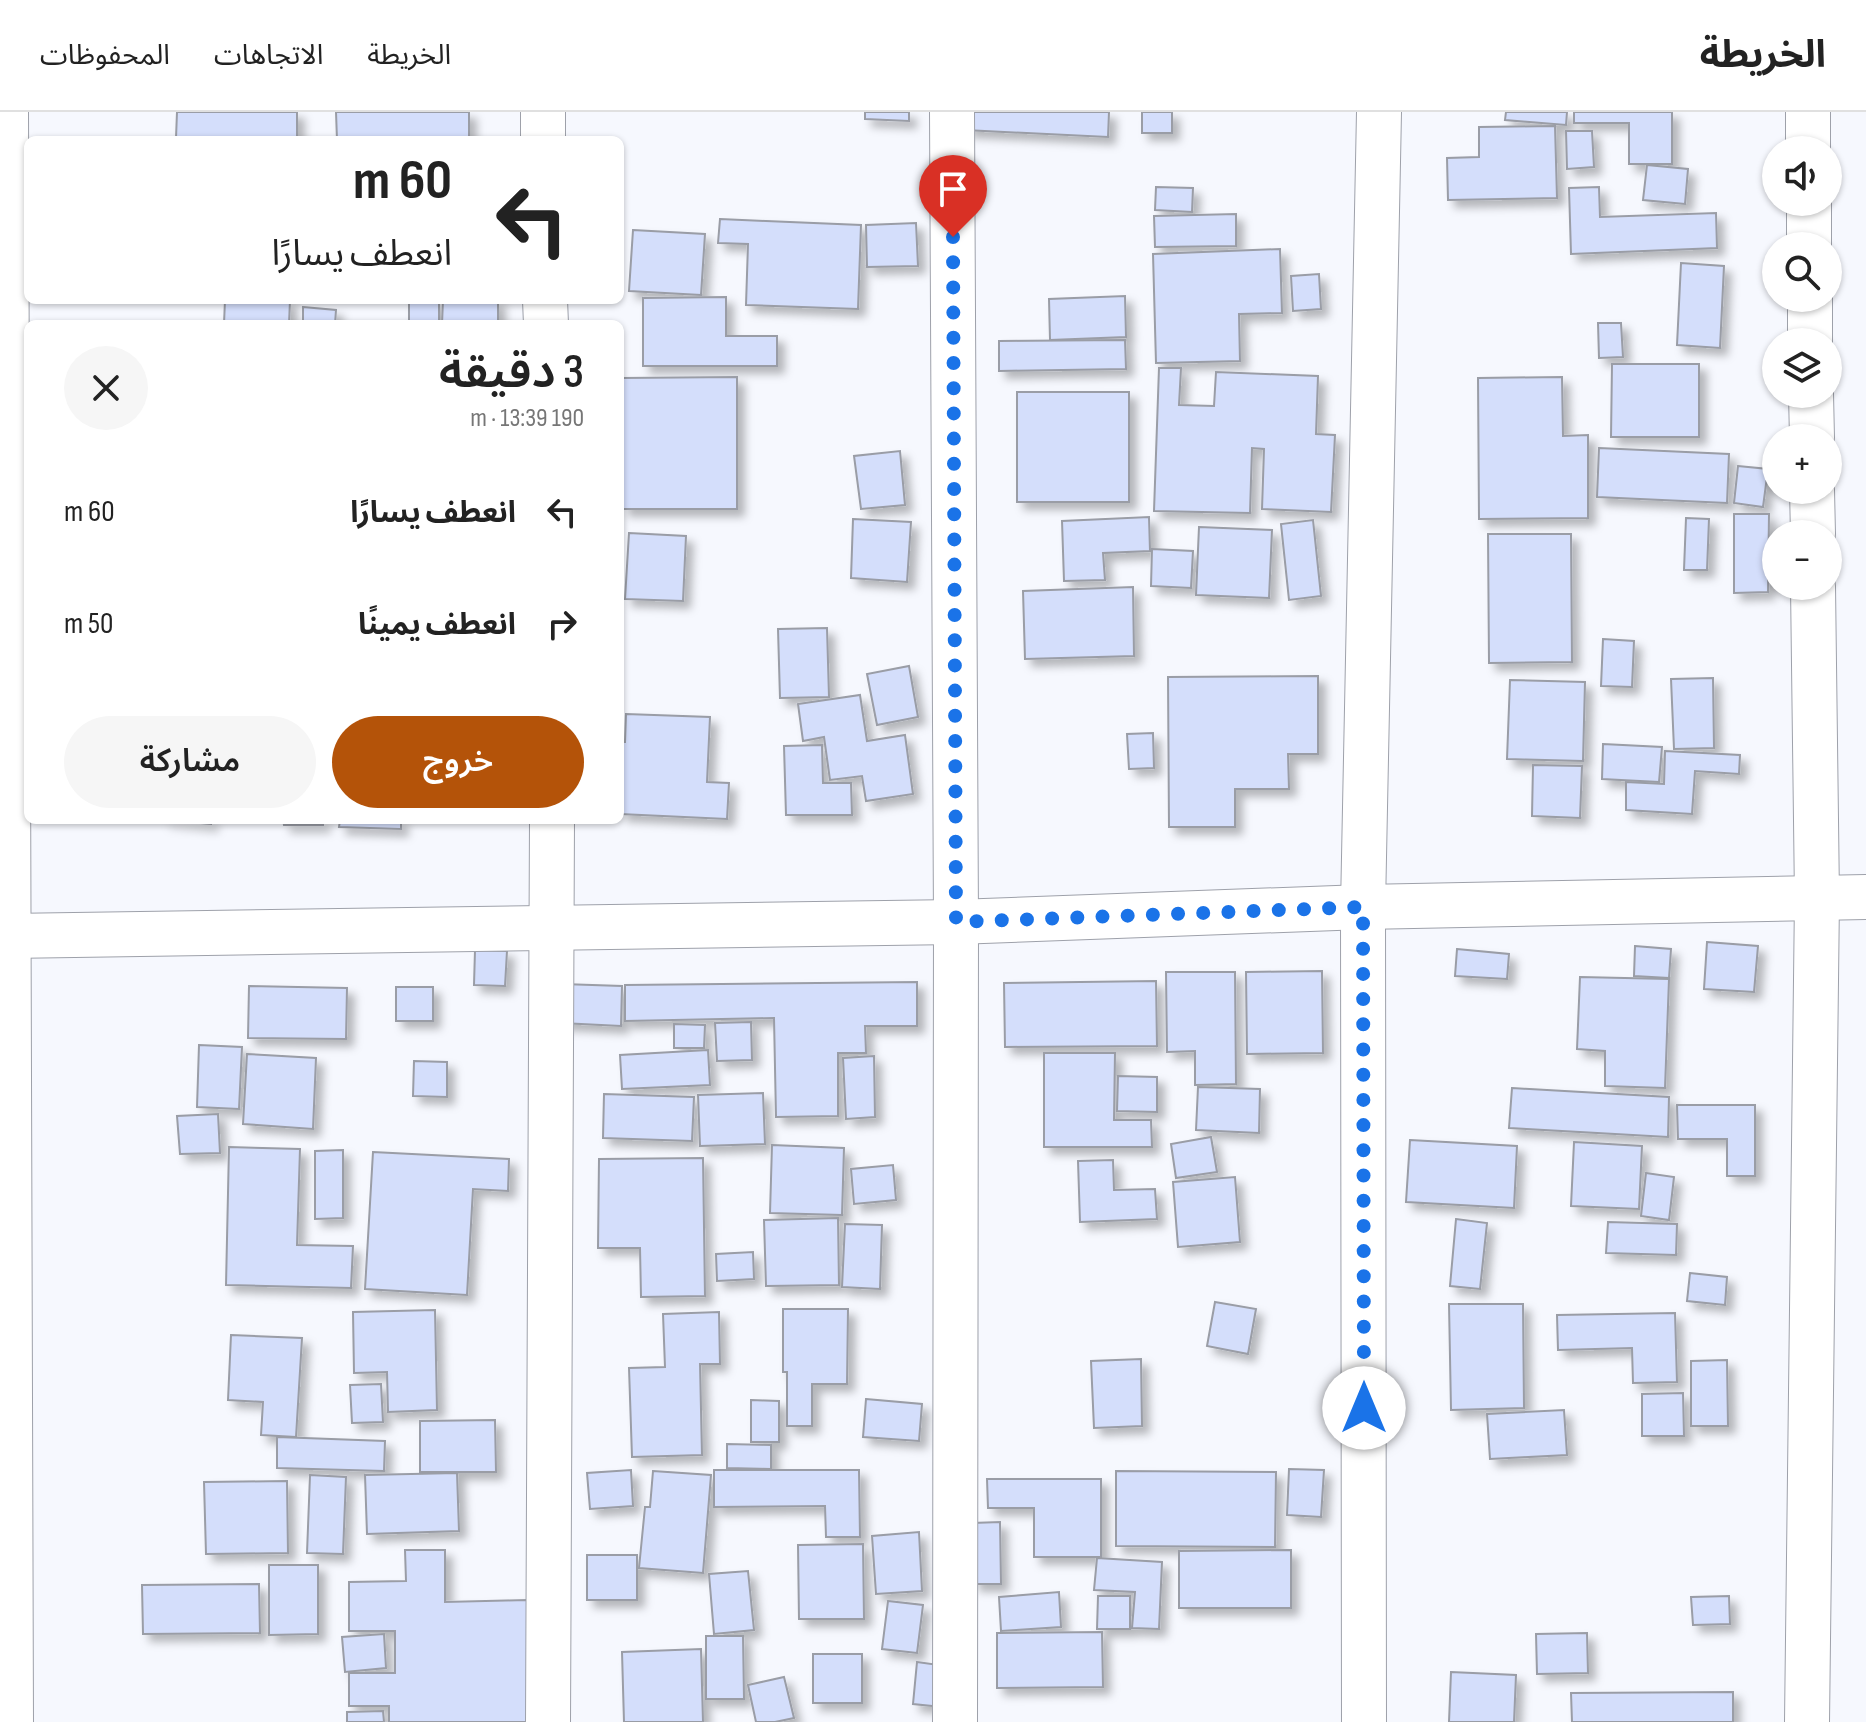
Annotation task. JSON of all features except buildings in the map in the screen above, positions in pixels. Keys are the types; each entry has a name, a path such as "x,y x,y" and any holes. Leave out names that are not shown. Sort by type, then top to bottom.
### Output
{"street":[{"path":"6,112 4,773 8,936 11,1722"},
{"path":"543,112 543,136"},
{"path":"952,112 956,922 955,1722"},
{"path":"1364,1722 1363,907 1379,112"},
{"path":"1808,112 1808,136"},
{"path":"1807,1722 1817,898 1813,600"},
{"path":"548,1722 552,824"},
{"path":"8,936 956,922 1363,907 1866,897"}],"route":[{"path":"953,237 956,922 1363,907 1364,1408"}]}
